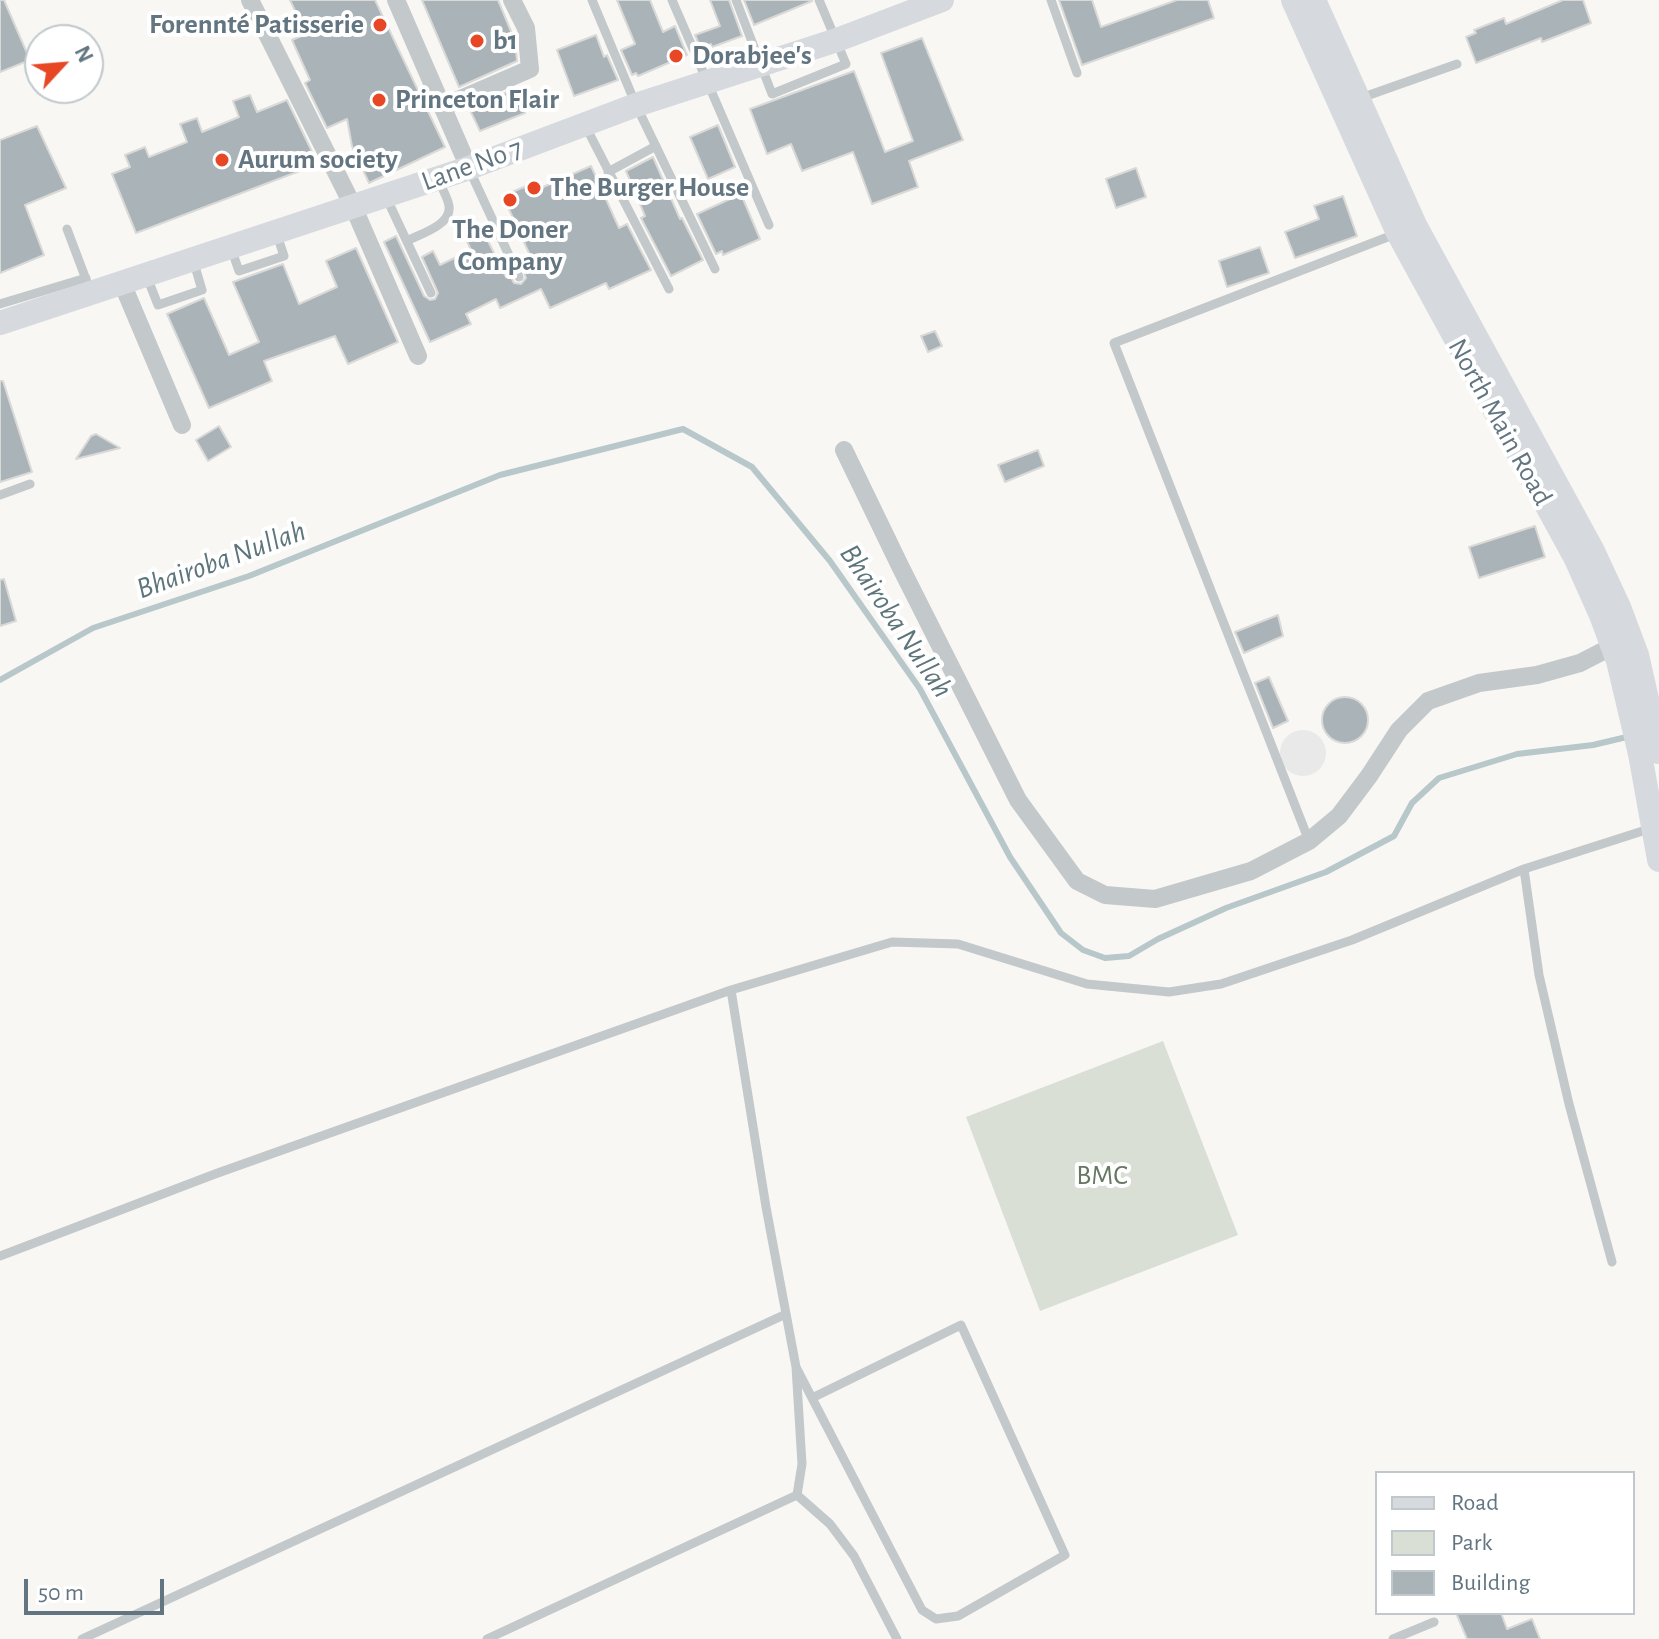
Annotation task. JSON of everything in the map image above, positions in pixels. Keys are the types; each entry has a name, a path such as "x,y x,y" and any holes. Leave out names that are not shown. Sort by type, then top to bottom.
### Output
{"main road":[{"name":"Lane No 7","path":"0,323 89,285 122,283 386,196 636,105 837,40 942,0"},
{"name":"North Main Road","path":"1293,0 1398,233 1576,559 1601,615 1623,654 1655,748 1654,794 1659,860"},
{"name":"North Main Road","path":"1314,0 1415,225 1593,551 1619,607 1623,654"}],"street":[{"path":"250,0 353,206 418,356"},
{"path":"396,0 469,168"},
{"path":"442,107 530,69 526,28 512,0"},
{"path":"122,283 182,425"},
{"path":"844,450 1018,800 1077,881 1105,895 1155,899 1251,871 1309,841 1339,816 1399,730 1428,701 1479,683 1537,675 1623,654"}],"lane":[{"path":"592,0 636,105 715,269"},
{"path":"672,0 769,225"},
{"path":"736,0 761,65"},
{"path":"819,0 837,40"},
{"path":"1051,0 1077,73"},
{"path":"1358,99 1457,64"},
{"path":"585,124 669,289"},
{"path":"608,172 656,146"},
{"path":"469,168 519,277"},
{"path":"407,241 444,221 449,212 438,178"},
{"path":"386,196 431,293"},
{"path":"0,304 89,285 67,229"},
{"path":"1309,841 1114,343 1398,233"},
{"path":"0,495 30,484"},
{"path":"0,1256 215,1174 731,990 892,942 958,944 1087,984 1169,992 1221,984 1352,940 1524,869 1657,827"},
{"path":"1524,869 1539,975 1569,1104 1612,1262"},
{"path":"731,990 796,1367 802,1464 797,1495"},
{"path":"82,1639 786,1314"},
{"path":"796,1367 812,1398 922,1610 936,1619 958,1616 1065,1555 961,1325 812,1398"},
{"path":"487,1639 797,1495"},
{"path":"797,1495 830,1524 854,1556 897,1639"},
{"path":"1393,1639 1434,1622"}],"shaded area":[{"path":"1303,730 1320,736 1326,753 1320,770 1303,776 1286,770 1280,753 1286,736"}],"green space":[{"name":"BMC","path":"1163,1041 1238,1235 1040,1311 966,1117"}],"building":[{"path":"0,0 4,0 24,46 24,62 0,72"},
{"name":"Princeton Flair","path":"290,0 375,0 445,147 369,183 352,146 347,119 327,128 305,83 310,80 292,40 306,34"},
{"name":"b1","path":"422,0 498,0 515,41 517,61 459,87"},
{"path":"617,0 650,0 663,32 675,26 687,55 638,76 636,73 632,75 621,50 635,44"},
{"path":"710,0 729,0 742,36 701,49 695,35 720,26"},
{"path":"744,0 812,0 812,1 754,25"},
{"path":"1059,0 1092,0 1101,27 1177,0 1208,0 1214,18 1082,65"},
{"path":"1563,0 1583,0 1591,23 1476,63 1466,37 1476,33 1474,30 1504,18 1506,24"},
{"path":"596,35 604,57 607,55 618,80 574,96 557,50"},
{"path":"922,38 963,140 909,161 918,187 872,204 853,152 802,171 791,144 767,154 750,109 854,71 885,152 913,141 881,53"},
{"path":"517,88 525,113 480,131 469,108"},
{"name":"Aurum society","path":"250,95 257,112 287,100 318,164 136,233 112,174 130,167 125,155 145,147 149,157 187,142 180,124 197,118 202,132 239,117 233,101"},
{"path":"718,125 735,167 708,179 690,137"},
{"path":"37,126 66,188 25,205 44,255 0,273 0,140"},
{"path":"653,157 680,219 703,260 671,276 641,218 645,216 626,171"},
{"path":"591,166 619,228 627,224 651,270 609,289 606,283 550,308 541,289 500,308 496,299 466,314 471,324 430,342 384,242 396,236 424,296 430,300 435,299 438,293 422,257 433,251 440,265 471,250 464,235 481,227 506,277 510,275 514,283 521,284 526,278 523,269 534,264 503,196 538,181 541,188"},
{"path":"1136,168 1146,197 1116,208 1106,179"},
{"path":"741,194 760,239 723,255 722,251 716,254 697,214"},
{"path":"1343,196 1357,236 1295,258 1285,232 1319,219 1314,206"},
{"path":"1260,247 1269,273 1227,287 1219,261"},
{"path":"356,248 398,342 348,364 335,336 264,361 272,381 209,408 167,314 204,298 229,355 259,342 233,282 283,264 299,304 337,287 326,261"},
{"path":"935,331 942,346 928,352 921,336"},
{"path":"0,381 3,381 32,472 0,482"},
{"path":"219,426 231,447 208,461 196,440"},
{"path":"96,434 120,448 76,459 91,436"},
{"path":"1038,450 1044,466 1005,482 998,465"},
{"path":"1535,526 1545,557 1479,578 1469,547"},
{"path":"4,579 16,621 0,626 0,580"},
{"path":"1278,615 1283,636 1244,653 1235,632"},
{"path":"1269,677 1288,721 1273,728 1255,683"},
{"path":"1345,697 1361,704 1368,720 1361,736 1345,743 1329,736 1322,720 1329,704"},
{"path":"1457,1615 1502,1615 1507,1629 1532,1619 1540,1639 1467,1639"}],"waterway":[{"name":"Bhairoba Nullah","path":"0,680 93,628 249,576 500,475 683,429 752,467 830,561 920,689 1010,857 1061,933 1083,950 1105,958 1129,956 1226,908 1326,872 1394,836 1412,803 1439,778 1517,754 1593,745 1631,736"}],"place":[{"name":"Forennté Patisserie","path":"380,25"},
{"name":"b1","path":"477,41"},
{"name":"Dorabjee's","path":"676,56"},
{"name":"Princeton Flair","path":"379,100"},
{"name":"Aurum society","path":"222,160"},
{"name":"The Burger House","path":"534,188"},
{"name":"The Doner Company","path":"510,200"}]}
